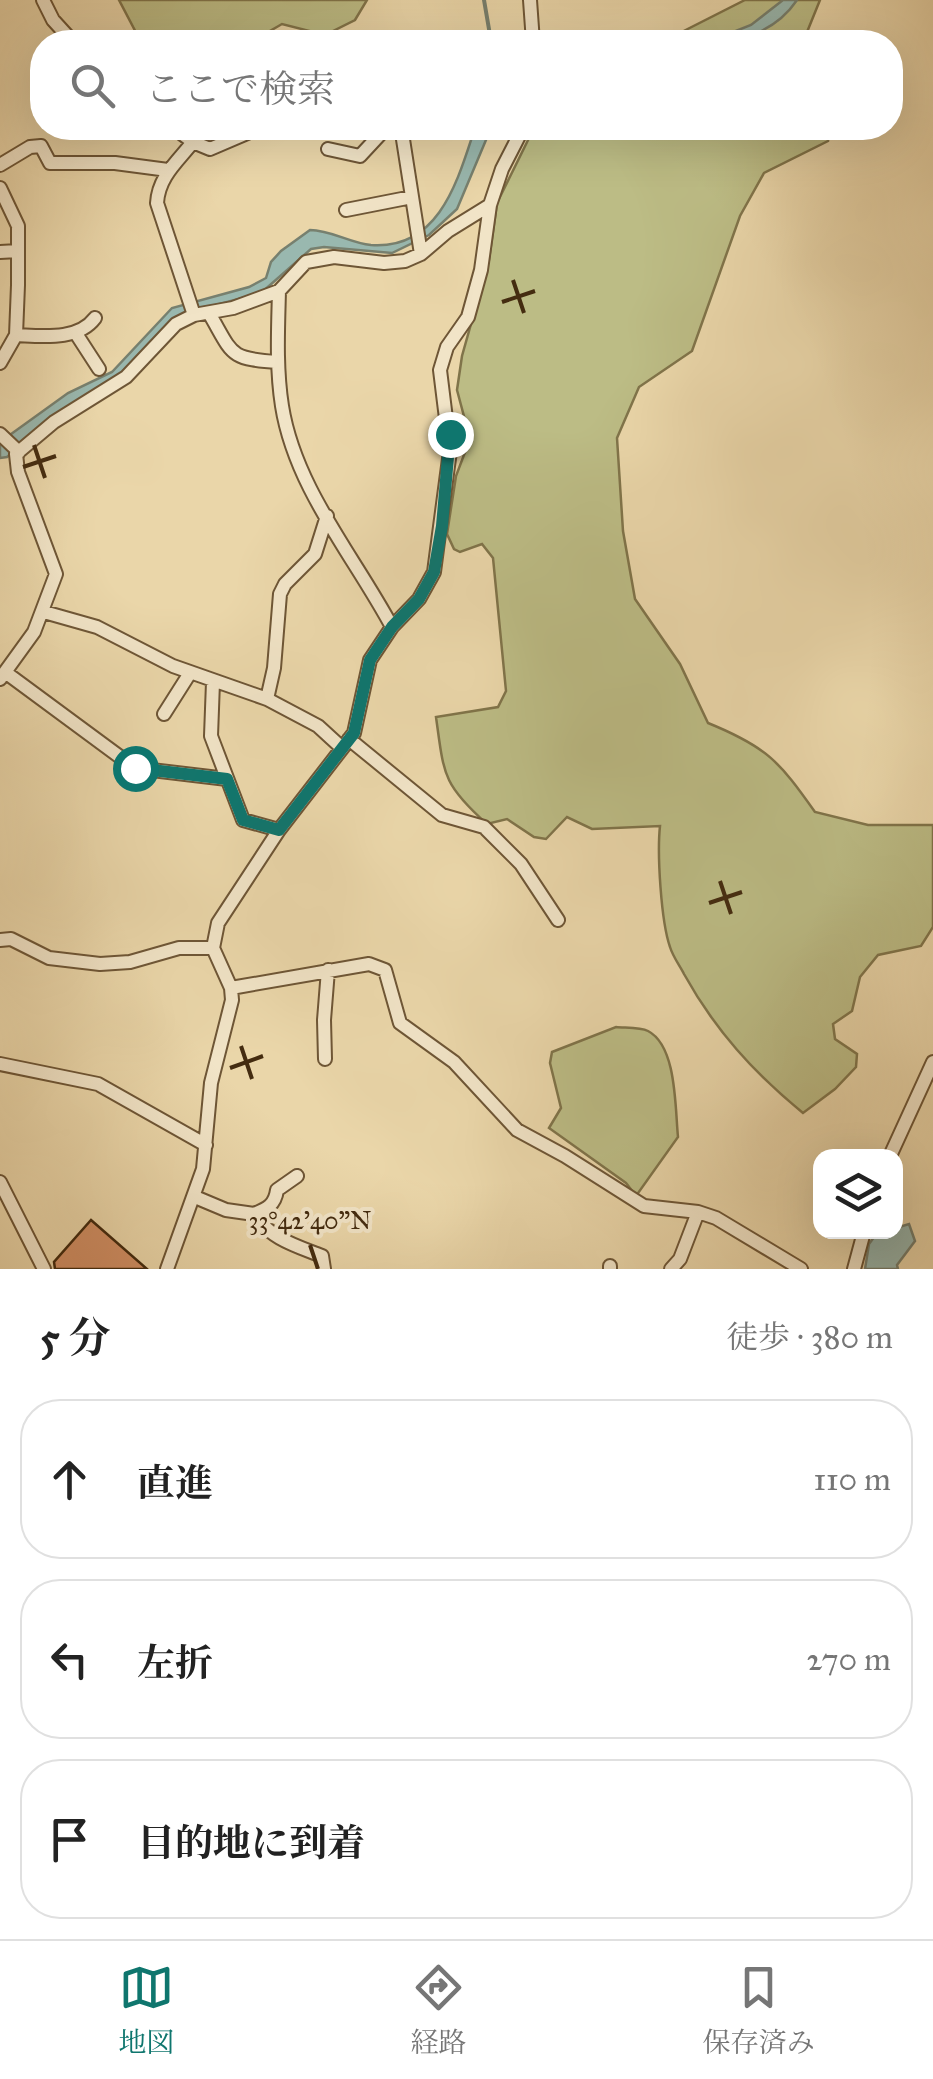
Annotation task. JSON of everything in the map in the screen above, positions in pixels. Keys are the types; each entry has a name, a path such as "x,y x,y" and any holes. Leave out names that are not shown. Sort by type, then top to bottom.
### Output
{"street":[{"path":"42,0 62,30"},
{"path":"530,0 532,30"},
{"path":"190,140 210,149 231,140"},
{"path":"328,149 360,156 380,140"},
{"path":"403,140 421,254"},
{"path":"167,1269 195,1197 206,1145 210,1083 225,1035 231,988 213,948 218,923 279,830 354,733 370,660 392,627 419,599 434,572 450,451 440,370 447,347 468,317 481,270 490,205 516,140"},
{"path":"191,308 157,204 158,188 168,170 193,142"},
{"path":"0,165 30,147 41,146 50,163 114,163 168,170"},
{"path":"0,188 18,226 16,335 0,363"},
{"path":"346,210 412,197"},
{"path":"191,308 209,313 234,308 279,290 306,262 322,258 405,261 490,205"},
{"path":"0,252 18,251"},
{"path":"279,290 282,409 294,454 392,627"},
{"path":"191,308 126,377 54,422 19,452 18,472 56,574 34,632 3,670 135,768 227,779"},
{"path":"209,313 235,356 278,362"},
{"path":"16,335 58,336 89,327 96,318"},
{"path":"75,332 99,369"},
{"path":"0,434 19,452"},
{"path":"267,699 274,668 280,594 320,545 326,516"},
{"path":"44,612 97,627 190,673 267,699 318,726 442,815 484,827 521,864 558,920"},
{"path":"164,714 190,673"},
{"path":"213,682 211,736 243,820 279,830"},
{"path":"0,940 11,939 50,958 100,964 130,962 178,948 213,948"},
{"path":"231,988 369,964 385,970 400,1023 454,1062 517,1130 644,1206 716,1218 801,1269"},
{"path":"325,1059 328,970"},
{"path":"893,1149 933,1062"},
{"path":"0,1064 98,1084 206,1145"},
{"path":"195,1197 226,1210 254,1214 267,1209 276,1200 278,1190 297,1176"},
{"path":"0,1182 44,1269"},
{"path":"671,1269 680,1259 698,1212"},
{"path":"254,1214 265,1230 279,1239 322,1256 324,1269"},
{"path":"854,1269 862,1239"}],"green space":[{"path":"119,0 367,0 355,20 335,30 305,30 282,24 272,30 135,30"},
{"path":"745,0 820,0 808,30 686,30"},
{"path":"528,140 828,140 764,173 740,216 692,351 639,387 617,438 623,531 635,599 680,664 708,723 770,757 815,812 868,825 933,825 933,927 921,946 878,955 860,977 852,1011 833,1024 835,1039 857,1054 856,1067 803,1113 722,1032 673,954 662,905 660,826 592,829 567,817 546,839 534,837 507,819 487,824 461,798 448,777 436,717 498,707 506,691 493,558 482,544 460,552 454,549 447,534 456,476 470,439 457,390 462,356 489,260 497,203"},
{"path":"616,1027 645,1030 657,1039 669,1063 675,1095 678,1137 636,1196 626,1183 549,1128 561,1108 550,1063 552,1052"}],"water":[{"path":"783,0 797,0 764,30 738,30"},
{"path":"471,140 486,140 457,209 429,235 392,253 311,249 261,293 201,309 110,383 47,424 7,457 0,458 0,442 68,393 112,372 172,308 249,287 266,278 271,262 281,251 310,230 371,245 414,236 442,208"},
{"path":"909,1224 915,1241 898,1269 865,1269 873,1239 903,1239 903,1226"}],"building":[{"path":"91,1220 147,1269 55,1269 54,1262"}],"waterway":[{"path":"484,0 489,30"}],"route":[{"path":"135,768 227,779 243,820 279,830 354,733 370,660 392,627 419,599 434,572 450,434"}]}
